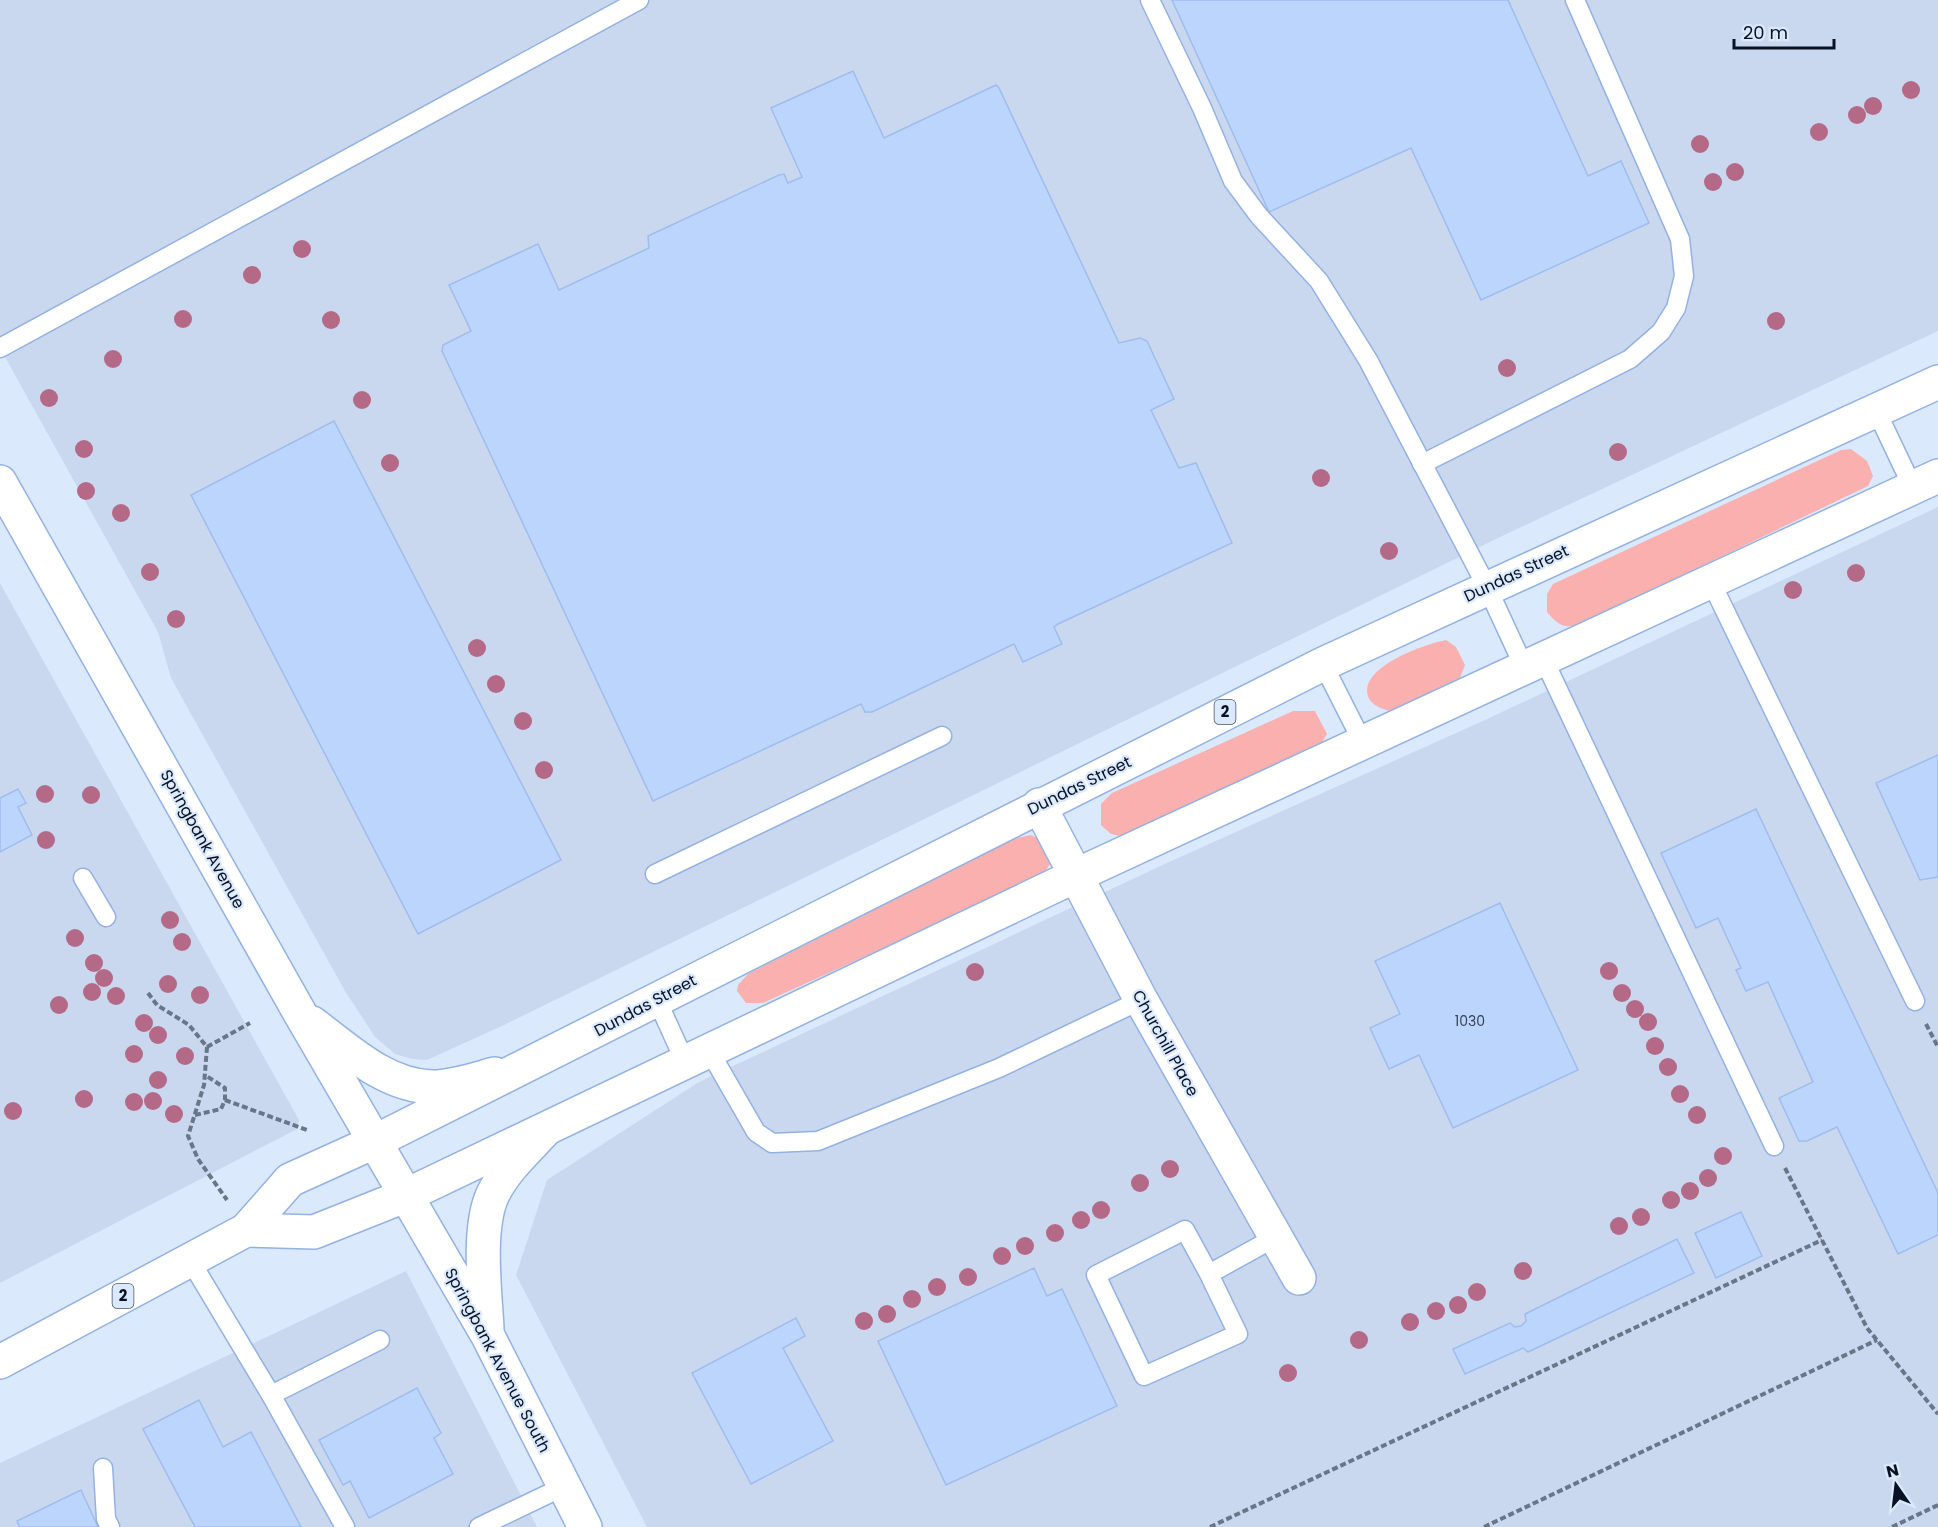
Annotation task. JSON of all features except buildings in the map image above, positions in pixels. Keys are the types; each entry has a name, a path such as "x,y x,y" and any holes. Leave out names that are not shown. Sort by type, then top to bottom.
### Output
{"main road":[{"name":"Dundas Street","path":"0,1362 246,1230 290,1180 374,1142 1039,805 1323,664 1487,586 1938,382"},
{"name":"Dundas Street","path":"246,1230 314,1232 407,1195 1077,875 1926,482"},
{"name":"Springbank Avenue","path":"4,496 374,1142 407,1195"},
{"name":"Churchill Place","path":"1039,805 1141,999 1299,1278"},
{"path":"301,1015 364,1062 389,1077 432,1087 525,1066"},
{"path":"488,1336 482,1259 492,1195 508,1171 546,1130"},
{"name":"Springbank Avenue South","path":"407,1195 488,1336 585,1527"}],"lane":[{"path":"0,348 639,0"},
{"path":"1150,0 1202,108 1233,181 1259,216 1319,281 1368,360 1487,586 1534,664 1774,1146"},
{"path":"1422,464 1630,359 1661,333 1676,308 1684,276 1680,239 1575,0"},
{"path":"1876,410 1926,482"},
{"path":"1711,582 1915,1001"},
{"path":"1323,664 1363,743"},
{"path":"655,874 942,736"},
{"path":"84,878 106,917"},
{"path":"657,1000 698,1058 756,1132 772,1143 818,1141 999,1068 1141,999"},
{"path":"1185,1230 1209,1274 1239,1334 1144,1376 1096,1275 1185,1230"},
{"path":"1209,1274 1276,1238"},
{"path":"189,1260 271,1395 345,1527"},
{"path":"271,1395 380,1340"},
{"path":"103,1468 106,1519 110,1527"},
{"path":"479,1527 565,1486"}],"path":[{"path":"148,993 158,1005 189,1025 207,1047 205,1075 188,1136 192,1147 246,1230"},
{"path":"207,1047 250,1023"},
{"path":"195,1115 221,1109 225,1101 225,1088 205,1075"},
{"path":"225,1101 307,1130"},
{"path":"1774,1146 1867,1328 1938,1414"},
{"path":"1210,1527 1822,1240"},
{"path":"1484,1527 1877,1340"},
{"path":"1892,1527 1938,1505"}],"shaded area":[{"path":"0,0 1938,0 1938,331 1498,538 504,1025 427,1060 412,1059 395,1054 375,1037 345,991 171,678 158,632 0,348"},
{"path":"1851,449 1867,461 1873,476 1868,486 1581,623 1564,626 1547,612 1547,594 1553,584 1841,450"},
{"path":"1938,507 1938,1527 647,1527 516,1275 547,1180 699,1082 1169,862 1485,720"},
{"path":"0,583 299,1120 297,1129 0,1283"},
{"path":"1446,640 1456,647 1465,665 1460,678 1390,711 1378,707 1369,699 1367,691 1369,682 1386,664 1412,651"},
{"path":"1293,711 1315,711 1327,734 1321,744 1125,837 1111,834 1101,825 1101,804 1112,793"},
{"path":"1031,835 1045,846 1048,854 1050,864 1043,875 763,1003 746,1003 737,991 738,985 748,974 1013,839"},
{"path":"406,1271 537,1527 0,1527 0,1463"}]}
